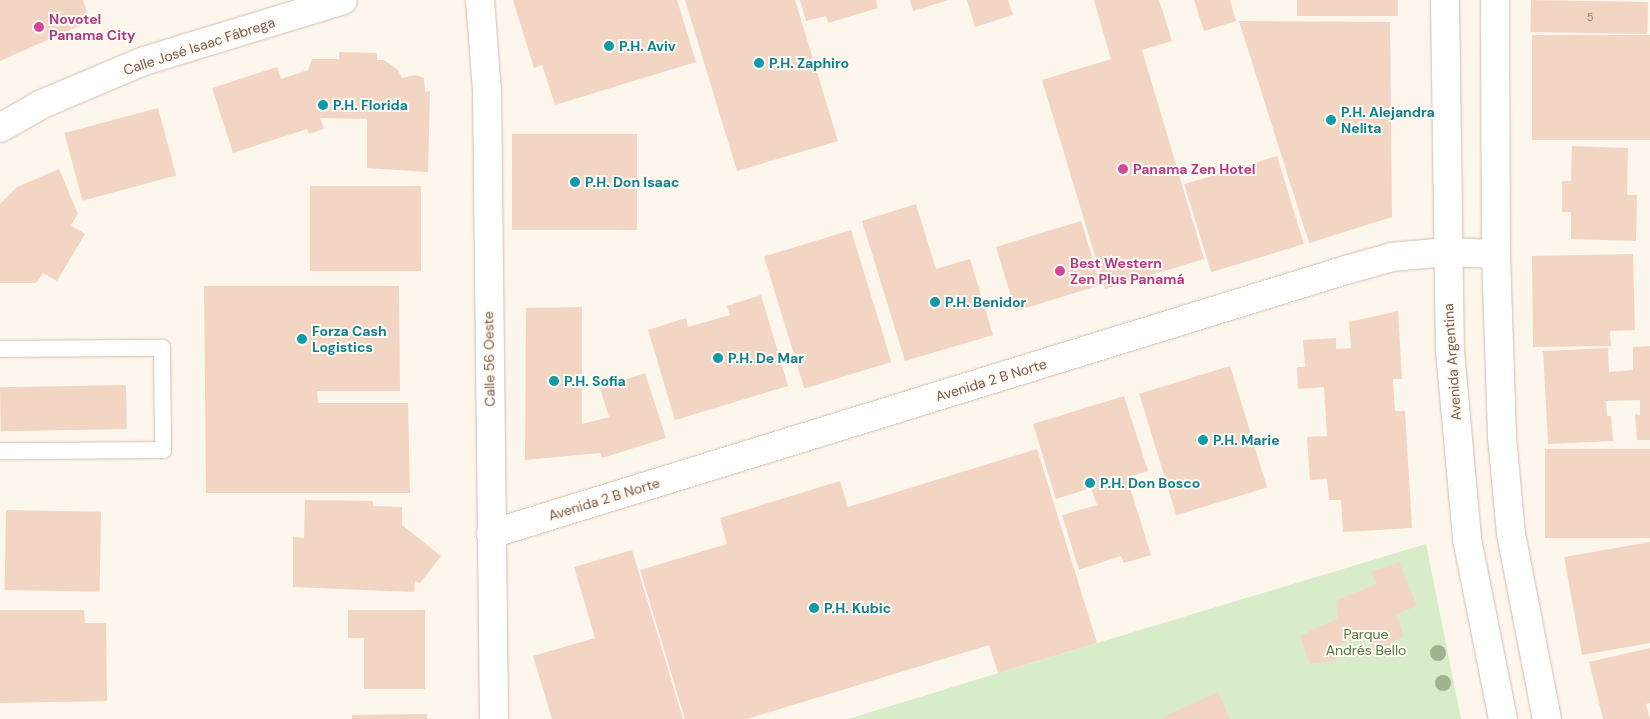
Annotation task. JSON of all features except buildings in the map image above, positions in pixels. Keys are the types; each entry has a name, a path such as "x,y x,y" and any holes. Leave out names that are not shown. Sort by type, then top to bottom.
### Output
{"street":[{"name":"Calle José Isaac Fábrega","path":"1,126 42,104 144,61 343,0"},
{"name":"Calle 56 Oeste","path":"480,0 487,90 494,719"},
{"name":"Avenida Argentina","path":"1445,0 1447,252 1450,351 1467,539 1503,719"},
{"path":"1495,0 1496,254 1502,437 1511,534 1547,719"},
{"name":"Avenida 2 B Norte","path":"491,534 1346,270 1392,258 1447,252 1496,254"}],"lane":[{"path":"0,349 162,348 163,450 0,451"}],"green space":[{"name":"Parque Andrés Bello","path":"1426,544 1461,719 848,719 1097,643"}],"place":[{"name":"Novotel Panama City","path":"39,27"},
{"name":"P.H. Aviv","path":"609,46"},
{"name":"P.H. Zaphiro","path":"759,63"},
{"name":"P.H. Florida","path":"323,105"},
{"name":"P.H. Alejandra Nelita","path":"1331,120"},
{"name":"Panama Zen Hotel","path":"1123,169"},
{"name":"P.H. Don Isaac","path":"575,182"},
{"name":"Best Western Zen Plus Panamá","path":"1060,271"},
{"name":"P.H. Benidor","path":"935,302"},
{"name":"Forza Cash Logistics","path":"302,339"},
{"name":"P.H. De Mar","path":"718,358"},
{"name":"P.H. Sofia","path":"554,381"},
{"name":"P.H. Marie","path":"1203,440"},
{"name":"P.H. Don Bosco","path":"1090,483"},
{"name":"P.H. Kubic","path":"814,608"}]}
